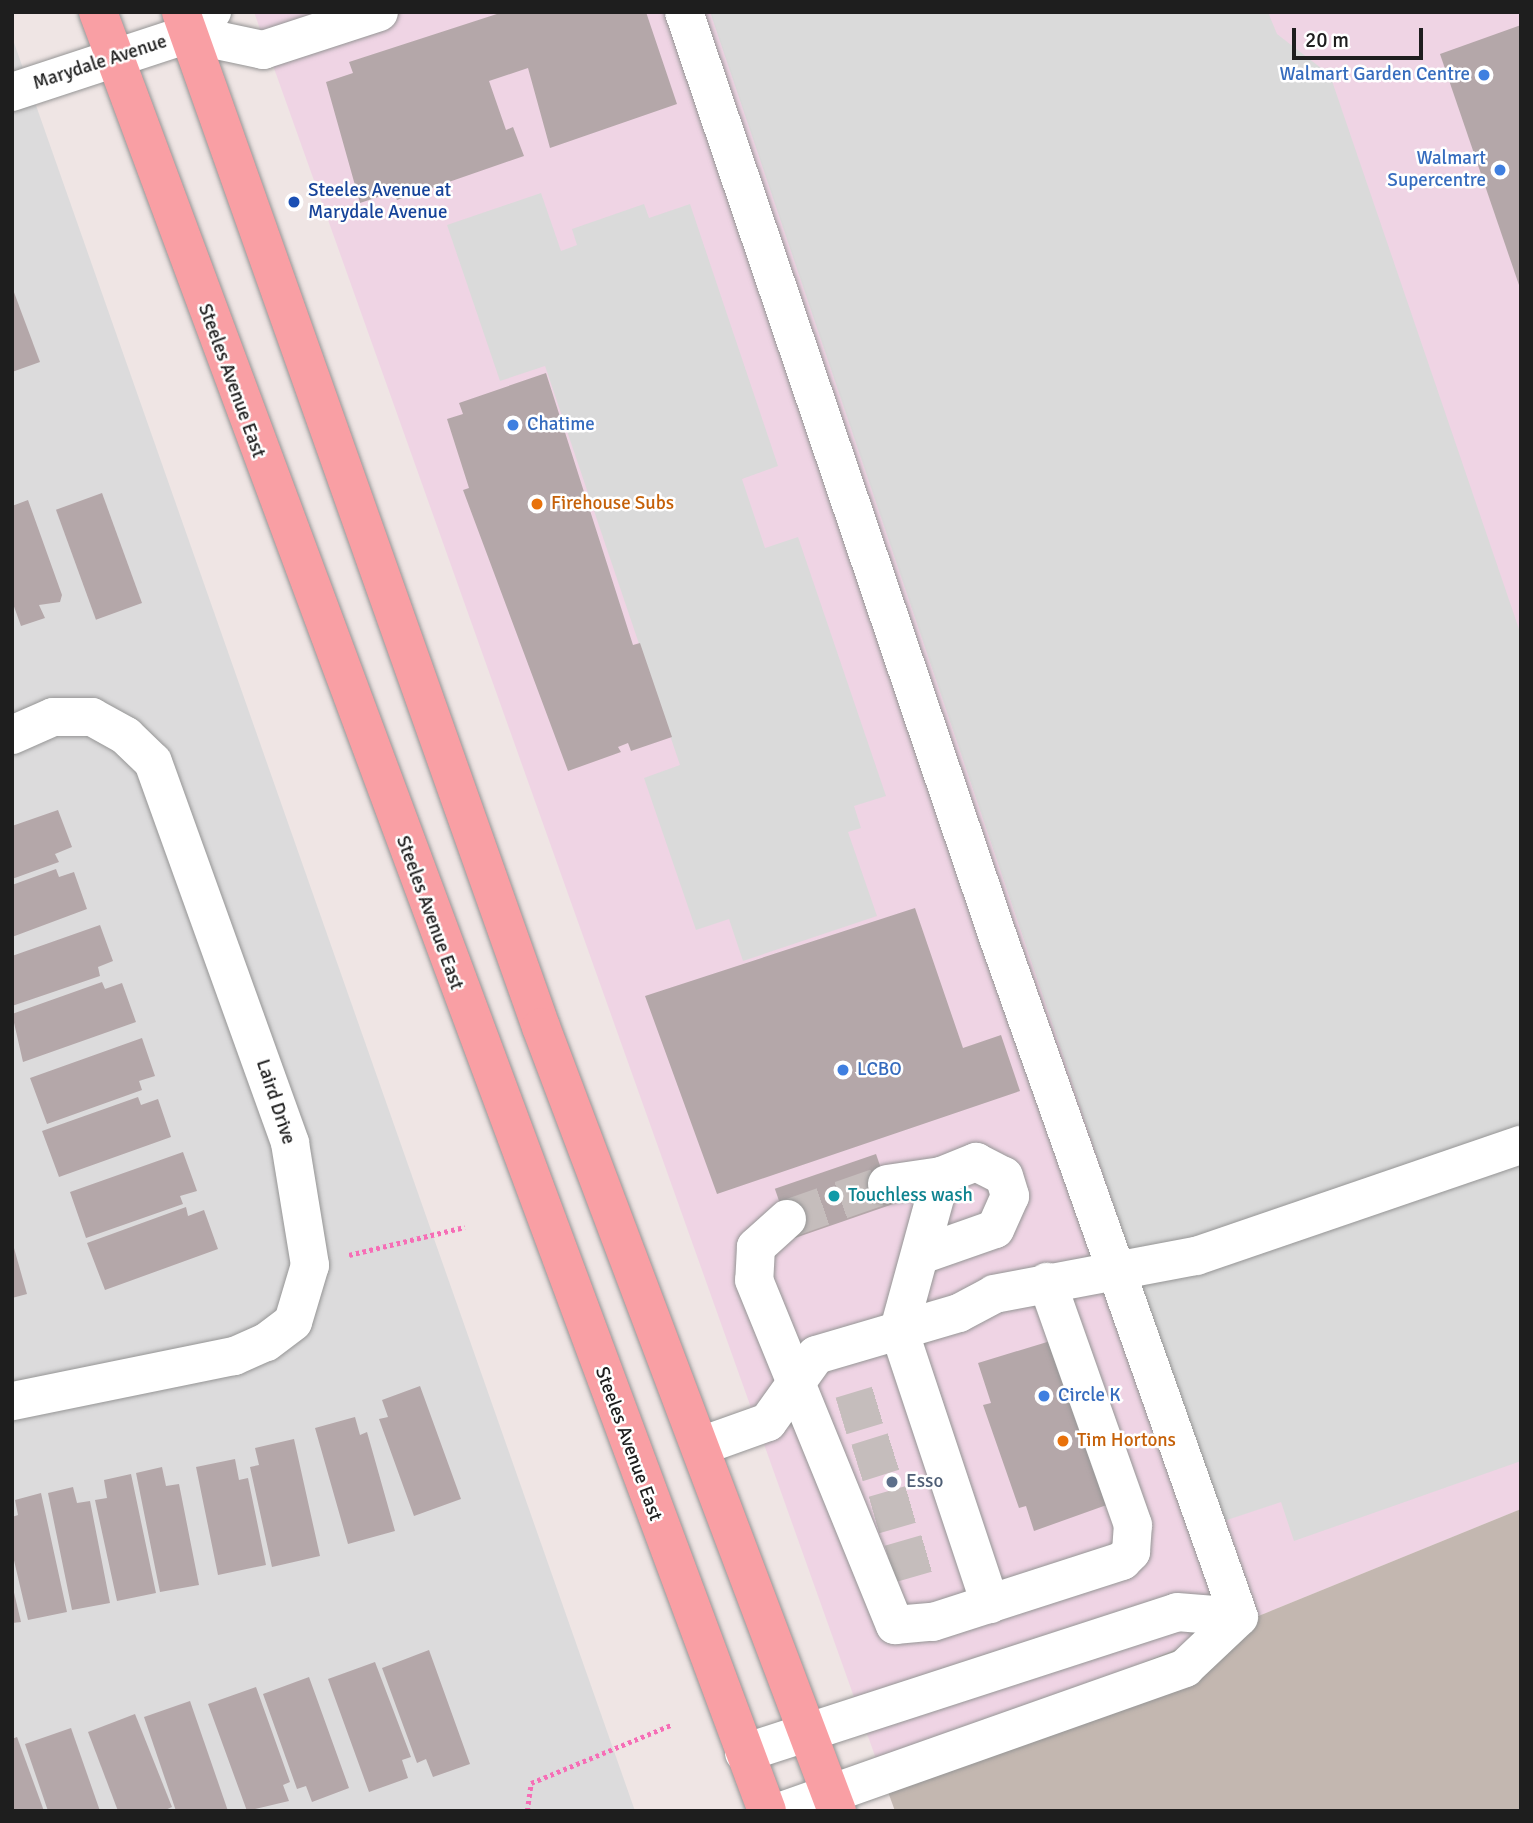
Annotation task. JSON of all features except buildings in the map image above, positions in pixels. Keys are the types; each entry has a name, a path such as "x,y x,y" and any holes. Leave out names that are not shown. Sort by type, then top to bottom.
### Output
{"main road":[{"name":"Steeles Avenue East","path":"98,12 767,1811"},
{"path":"194,19 541,1027 835,1803"}],"street":[{"path":"194,19 263,50 379,12"},
{"path":"684,12 999,940 1119,1266 1239,1617"},
{"name":"Marydale Avenue","path":"12,92 114,61 194,19"},
{"name":"Laird Drive","path":"12,735 53,718 93,717 126,736 153,762 290,1143 310,1265 293,1322 266,1342 234,1356 12,1401"},
{"path":"701,1446 768,1422 816,1355 1047,1282 1119,1266 1196,1255 1521,1145"},
{"path":"887,1185 942,1176 976,1162 1004,1176 1010,1196 995,1229 924,1254"},
{"path":"942,1176 924,1254 899,1330 905,1396 956,1545 990,1604"},
{"path":"787,1219 767,1231 752,1262 762,1303 797,1380 827,1420 880,1567 895,1625 912,1627 1122,1561 1136,1541 1047,1282"},
{"path":"744,1753 1177,1612 1239,1617"},
{"path":"782,1811 835,1803 1185,1668 1239,1617"}],"path":[{"path":"310,1265 466,1227"},
{"path":"527,1811 531,1783 671,1725"}],"shaded area":[{"path":"254,12 1521,12 1521,1509 880,1770"},
{"path":"710,12 1268,12 1277,34 1330,75 1521,635 1521,1461 1294,1541 1281,1502 1221,1522"},
{"path":"12,37 635,1811 12,1811"},
{"path":"541,193 561,251 577,245 572,229 644,204 649,218 690,204 778,466 742,479 765,548 798,537 886,796 854,806 861,828 848,832 877,916 743,961 729,919 696,930 644,778 680,765 545,366 500,381 447,225"},
{"path":"1521,1509 1521,1811 895,1811 880,1770"}],"tunnel":[{"path":"787,1219 887,1184"},
{"path":"841,1416 891,1401"},
{"path":"857,1463 908,1447"},
{"path":"874,1515 926,1500"},
{"path":"890,1564 942,1549"}],"place":[{"name":"Walmart Garden Centre","path":"1484,75"},
{"name":"Walmart Supercentre","path":"1500,170"},
{"name":"Steeles Avenue at Marydale Avenue","path":"294,202"},
{"name":"Chatime","path":"513,425"},
{"name":"Firehouse Subs","path":"537,504"},
{"name":"LCBO","path":"843,1070"},
{"name":"Touchless wash","path":"834,1196"},
{"name":"Circle K","path":"1044,1396"},
{"name":"Tim Hortons","path":"1063,1441"},
{"name":"Esso","path":"892,1482"}]}
